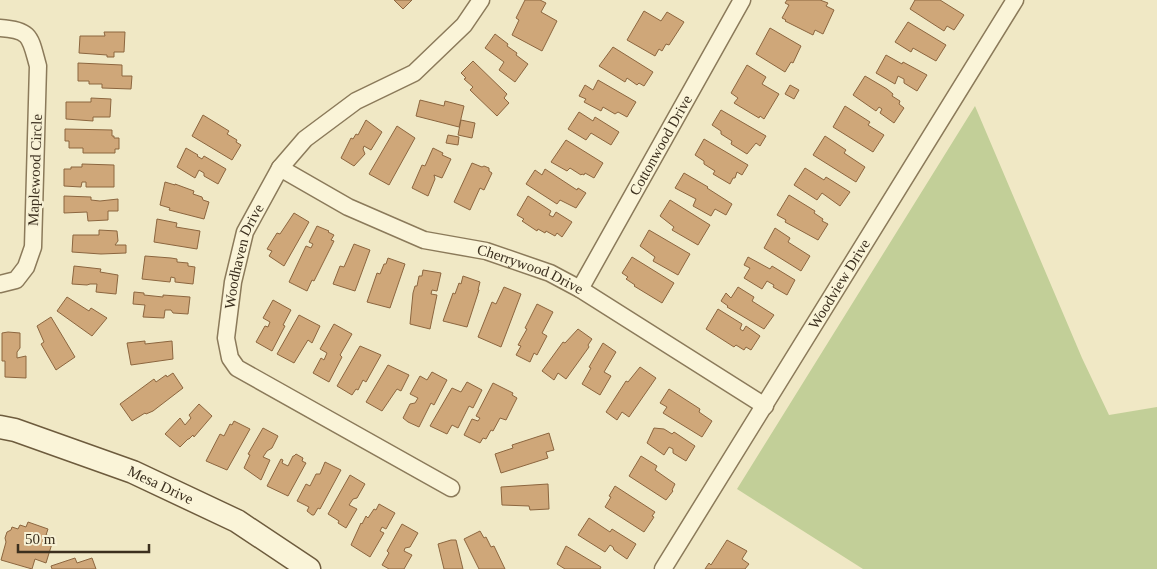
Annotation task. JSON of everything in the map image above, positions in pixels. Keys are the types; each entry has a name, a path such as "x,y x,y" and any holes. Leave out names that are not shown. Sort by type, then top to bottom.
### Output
{"main road":[{"name":"Mesa Drive","path":"0,427 15,430 133,472 237,522 309,569"}],"street":[{"name":"Woodhaven Drive","path":"451,488 237,368 230,358 226,338 233,282 245,232 280,168 305,140 356,101 414,73 464,25 481,0"},
{"name":"Cottonwood Drive","path":"580,289 742,0"},
{"name":"Woodview Drive","path":"663,569 1015,0"},
{"name":"Maplewood Circle","path":"0,28 19,29 31,41 38,66 33,247 26,267 16,280 0,284"},
{"name":"Cherrywood Drive","path":"280,168 348,207 424,240 486,251 550,273 580,289 765,406"}],"green space":[{"path":"975,106 1082,358 1109,415 1157,407 1157,569 863,569 737,489"}],"building":[{"path":"394,0 412,0 403,9"},
{"path":"525,0 540,0 546,3 541,12 557,21 542,51 512,35 519,20 516,18"},
{"path":"787,0 820,0 828,3 826,6 834,10 823,34 815,30 813,35 785,21 782,18 789,5 785,3"},
{"path":"915,0 940,0 964,15 954,30 947,26 944,31 910,9"},
{"path":"644,11 661,21 667,12 684,22 669,45 666,44 662,51 659,49 655,56 627,40"},
{"path":"908,22 946,45 936,61 913,48 911,52 895,42"},
{"path":"770,28 801,46 793,63 791,62 785,72 756,54"},
{"path":"104,32 125,32 124,52 114,52 114,57 79,53 80,36 105,36"},
{"path":"495,34 528,64 515,82 499,70 504,62 485,48"},
{"path":"613,47 653,72 644,86 639,83 637,85 627,78 625,82 599,66"},
{"path":"886,55 927,75 917,91 904,83 904,79 898,76 895,84 876,73"},
{"path":"473,61 507,94 504,98 509,103 497,116 470,90 473,87 464,79 466,78 461,73"},
{"path":"78,63 122,65 122,76 132,76 131,89 102,88 102,84 89,84 89,81 78,81"},
{"path":"747,65 766,77 762,84 779,94 764,119 734,103 738,98 731,93"},
{"path":"865,76 887,89 893,94 892,96 900,101 899,104 904,108 894,123 880,113 882,109 879,107 876,111 853,95"},
{"path":"598,80 636,102 627,117 618,112 615,114 603,107 601,111 584,102 586,99 579,96 585,85 593,90"},
{"path":"790,85 799,90 794,99 785,94"},
{"path":"91,98 111,99 110,117 93,117 93,121 66,119 66,102 91,102"},
{"path":"420,100 444,106 445,101 464,106 459,127 416,116"},
{"path":"845,106 870,122 868,125 884,135 873,152 833,127"},
{"path":"721,110 766,136 760,146 756,143 747,154 731,144 732,141 712,125"},
{"path":"579,112 593,121 595,117 619,132 611,145 591,133 586,140 568,129"},
{"path":"203,115 229,131 227,134 241,145 232,160 192,136"},
{"path":"366,120 382,132 371,150 364,146 365,154 354,166 341,158 351,138 353,139 356,134 358,135"},
{"path":"461,120 475,123 472,138 458,135"},
{"path":"397,126 415,138 389,185 369,174"},
{"path":"65,129 112,130 112,136 119,138 119,149 115,149 115,153 83,153 83,148 69,148 69,141 65,141"},
{"path":"448,135 459,137 458,145 446,143"},
{"path":"825,136 846,150 844,153 865,167 856,182 813,155"},
{"path":"704,139 748,165 742,175 737,172 730,184 713,174 715,171 695,155"},
{"path":"566,140 603,163 594,178 585,173 581,175 570,168 567,171 551,162"},
{"path":"186,148 202,159 204,156 226,169 218,184 204,176 204,173 199,170 195,178 177,167"},
{"path":"433,148 451,159 442,178 434,175 435,179 428,196 412,188 422,165 425,166"},
{"path":"472,163 489,168 489,171 492,173 484,190 480,188 470,210 454,202"},
{"path":"82,164 114,165 114,187 86,187 86,182 82,182 81,187 64,186 64,169 82,167"},
{"path":"805,168 824,180 826,177 850,192 840,206 822,193 817,200 794,185"},
{"path":"545,169 577,190 578,188 586,193 576,208 560,200 557,204 526,184 535,170 542,175"},
{"path":"684,173 732,204 726,215 715,209 711,216 693,206 696,199 675,188"},
{"path":"165,182 194,191 193,194 209,202 204,219 169,210 170,208 160,205"},
{"path":"789,195 815,211 814,213 823,219 822,221 828,224 818,240 785,222 786,220 777,215"},
{"path":"64,196 91,197 91,200 100,201 118,199 118,211 108,211 108,220 88,221 87,212 64,213"},
{"path":"528,196 551,211 549,215 553,217 556,212 572,222 562,237 557,233 555,236 546,231 545,233 538,229 537,231 522,221 524,219 517,215"},
{"path":"670,200 710,225 698,245 672,230 674,227 660,216"},
{"path":"294,213 309,222 284,266 269,256 272,251 267,249 277,233 280,234"},
{"path":"157,219 177,223 176,227 200,231 197,249 154,242"},
{"path":"317,226 334,235 331,240 334,241 307,291 289,282 306,246 311,248 313,244 309,242"},
{"path":"775,228 790,238 788,242 810,256 801,271 764,248"},
{"path":"99,230 117,231 118,241 115,245 126,245 126,253 72,252 73,235 99,235"},
{"path":"649,230 690,254 678,275 653,261 655,257 640,246"},
{"path":"354,244 370,250 355,291 333,284 340,266 344,267"},
{"path":"145,256 177,259 177,262 188,263 188,266 195,267 193,284 175,282 175,278 171,277 170,282 142,279"},
{"path":"632,257 674,283 662,303 634,286 626,279 628,277 622,273"},
{"path":"748,257 770,269 772,266 795,280 787,295 767,281 762,289 744,278 750,268 744,265"},
{"path":"388,258 405,264 390,308 367,302 377,273 380,274"},
{"path":"74,266 101,269 100,272 118,275 116,294 96,292 97,284 72,284"},
{"path":"423,270 441,273 437,291 432,290 431,294 437,295 430,329 410,324 413,293"},
{"path":"463,276 480,282 467,327 443,321 453,293 455,294 459,283 461,284"},
{"path":"504,287 521,294 501,347 478,337 492,302 496,304"},
{"path":"738,287 754,297 752,301 774,315 764,329 727,307 721,301 726,293 731,298"},
{"path":"134,292 163,297 163,295 190,297 188,314 173,313 171,310 165,310 164,318 143,317 145,305 133,304"},
{"path":"67,297 89,311 91,308 107,318 92,336 57,311"},
{"path":"273,300 291,310 272,351 256,342 265,326 268,327 270,322 263,318"},
{"path":"537,304 553,312 542,333 547,336 537,355 534,353 530,362 516,355 521,346 518,345 527,329 525,328"},
{"path":"718,309 742,324 740,329 743,331 746,326 760,336 751,350 746,347 744,350 736,345 734,347 706,329"},
{"path":"299,315 320,326 312,343 308,340 294,363 277,354"},
{"path":"51,317 75,357 56,370 41,344 44,342 37,326"},
{"path":"334,324 352,334 340,355 342,357 329,382 313,373 321,358 324,360 327,353 320,349"},
{"path":"578,329 592,339 588,345 589,347 566,379 558,373 554,380 542,371 563,342 565,343"},
{"path":"2,333 20,333 20,348 17,352 17,358 26,356 26,378 5,377 5,361 2,361"},
{"path":"145,341 145,344 172,341 173,359 131,365 127,343"},
{"path":"603,343 616,352 604,372 611,376 600,395 582,384 591,368 589,367"},
{"path":"360,346 381,355 366,382 363,380 358,390 356,389 352,395 337,386"},
{"path":"388,365 409,375 401,391 397,389 382,411 366,402"},
{"path":"640,367 656,378 629,417 622,412 617,420 606,412 626,381 628,382"},
{"path":"432,372 447,380 434,405 431,403 419,427 403,418 410,404 415,403 418,398 410,394 420,376 427,380"},
{"path":"173,373 183,388 153,411 145,413 132,421 120,404 154,379 156,382 166,375 167,377"},
{"path":"467,382 482,390 473,408 469,406 458,428 452,425 447,434 430,426 452,388 461,392"},
{"path":"493,383 513,393 512,395 517,398 506,420 500,418 493,431 491,430 486,439 483,438 480,443 464,435 472,419 478,421 480,418 476,416"},
{"path":"669,389 700,409 699,412 712,421 702,437 663,413 667,407 660,403"},
{"path":"199,404 212,416 194,437 193,435 180,447 165,434 180,418 185,425 191,418 189,415"},
{"path":"234,421 250,429 227,470 206,461 220,434 224,436 230,424 232,425"},
{"path":"263,428 278,436 272,448 263,457 270,460 261,480 244,468 250,455 248,454"},
{"path":"654,428 664,429 672,434 674,432 695,446 686,461 673,453 673,449 669,447 664,455 647,443"},
{"path":"549,433 554,450 546,452 548,458 501,473 495,454 513,448 512,445"},
{"path":"296,454 303,458 302,461 306,463 288,496 267,486 281,459 283,460 282,463 288,466"},
{"path":"641,456 657,466 655,470 675,484 673,491 666,500 629,476"},
{"path":"325,462 341,470 320,509 318,508 314,515 312,515 307,511 309,507 297,501 306,484 310,486 316,474 320,474"},
{"path":"350,475 365,484 357,498 353,499 349,505 357,509 346,528 328,514"},
{"path":"548,484 549,509 530,510 529,506 502,505 501,487"},
{"path":"615,486 655,512 652,516 654,517 644,532 605,507"},
{"path":"379,504 395,513 386,529 382,527 380,531 384,533 370,557 351,545 361,523 366,516 368,518 374,509 376,510"},
{"path":"589,518 610,532 612,529 636,544 627,559 610,545 605,552 578,535"},
{"path":"28,522 48,529 46,535 54,537 46,563 35,559 32,569 1,560 7,532 12,527 18,529 20,525 26,527"},
{"path":"402,524 418,533 410,547 405,548 404,551 412,555 404,569 389,569 382,565 389,553 387,551"},
{"path":"480,531 484,538 486,537 491,547 494,546 505,569 479,569 464,539"},
{"path":"456,540 463,569 444,569 438,544"},
{"path":"727,540 747,551 742,559 749,564 745,569 705,569 709,563 711,565"},
{"path":"566,546 601,567 600,569 565,569 557,564"},
{"path":"75,558 77,563 92,558 96,569 52,569 51,566"}]}
